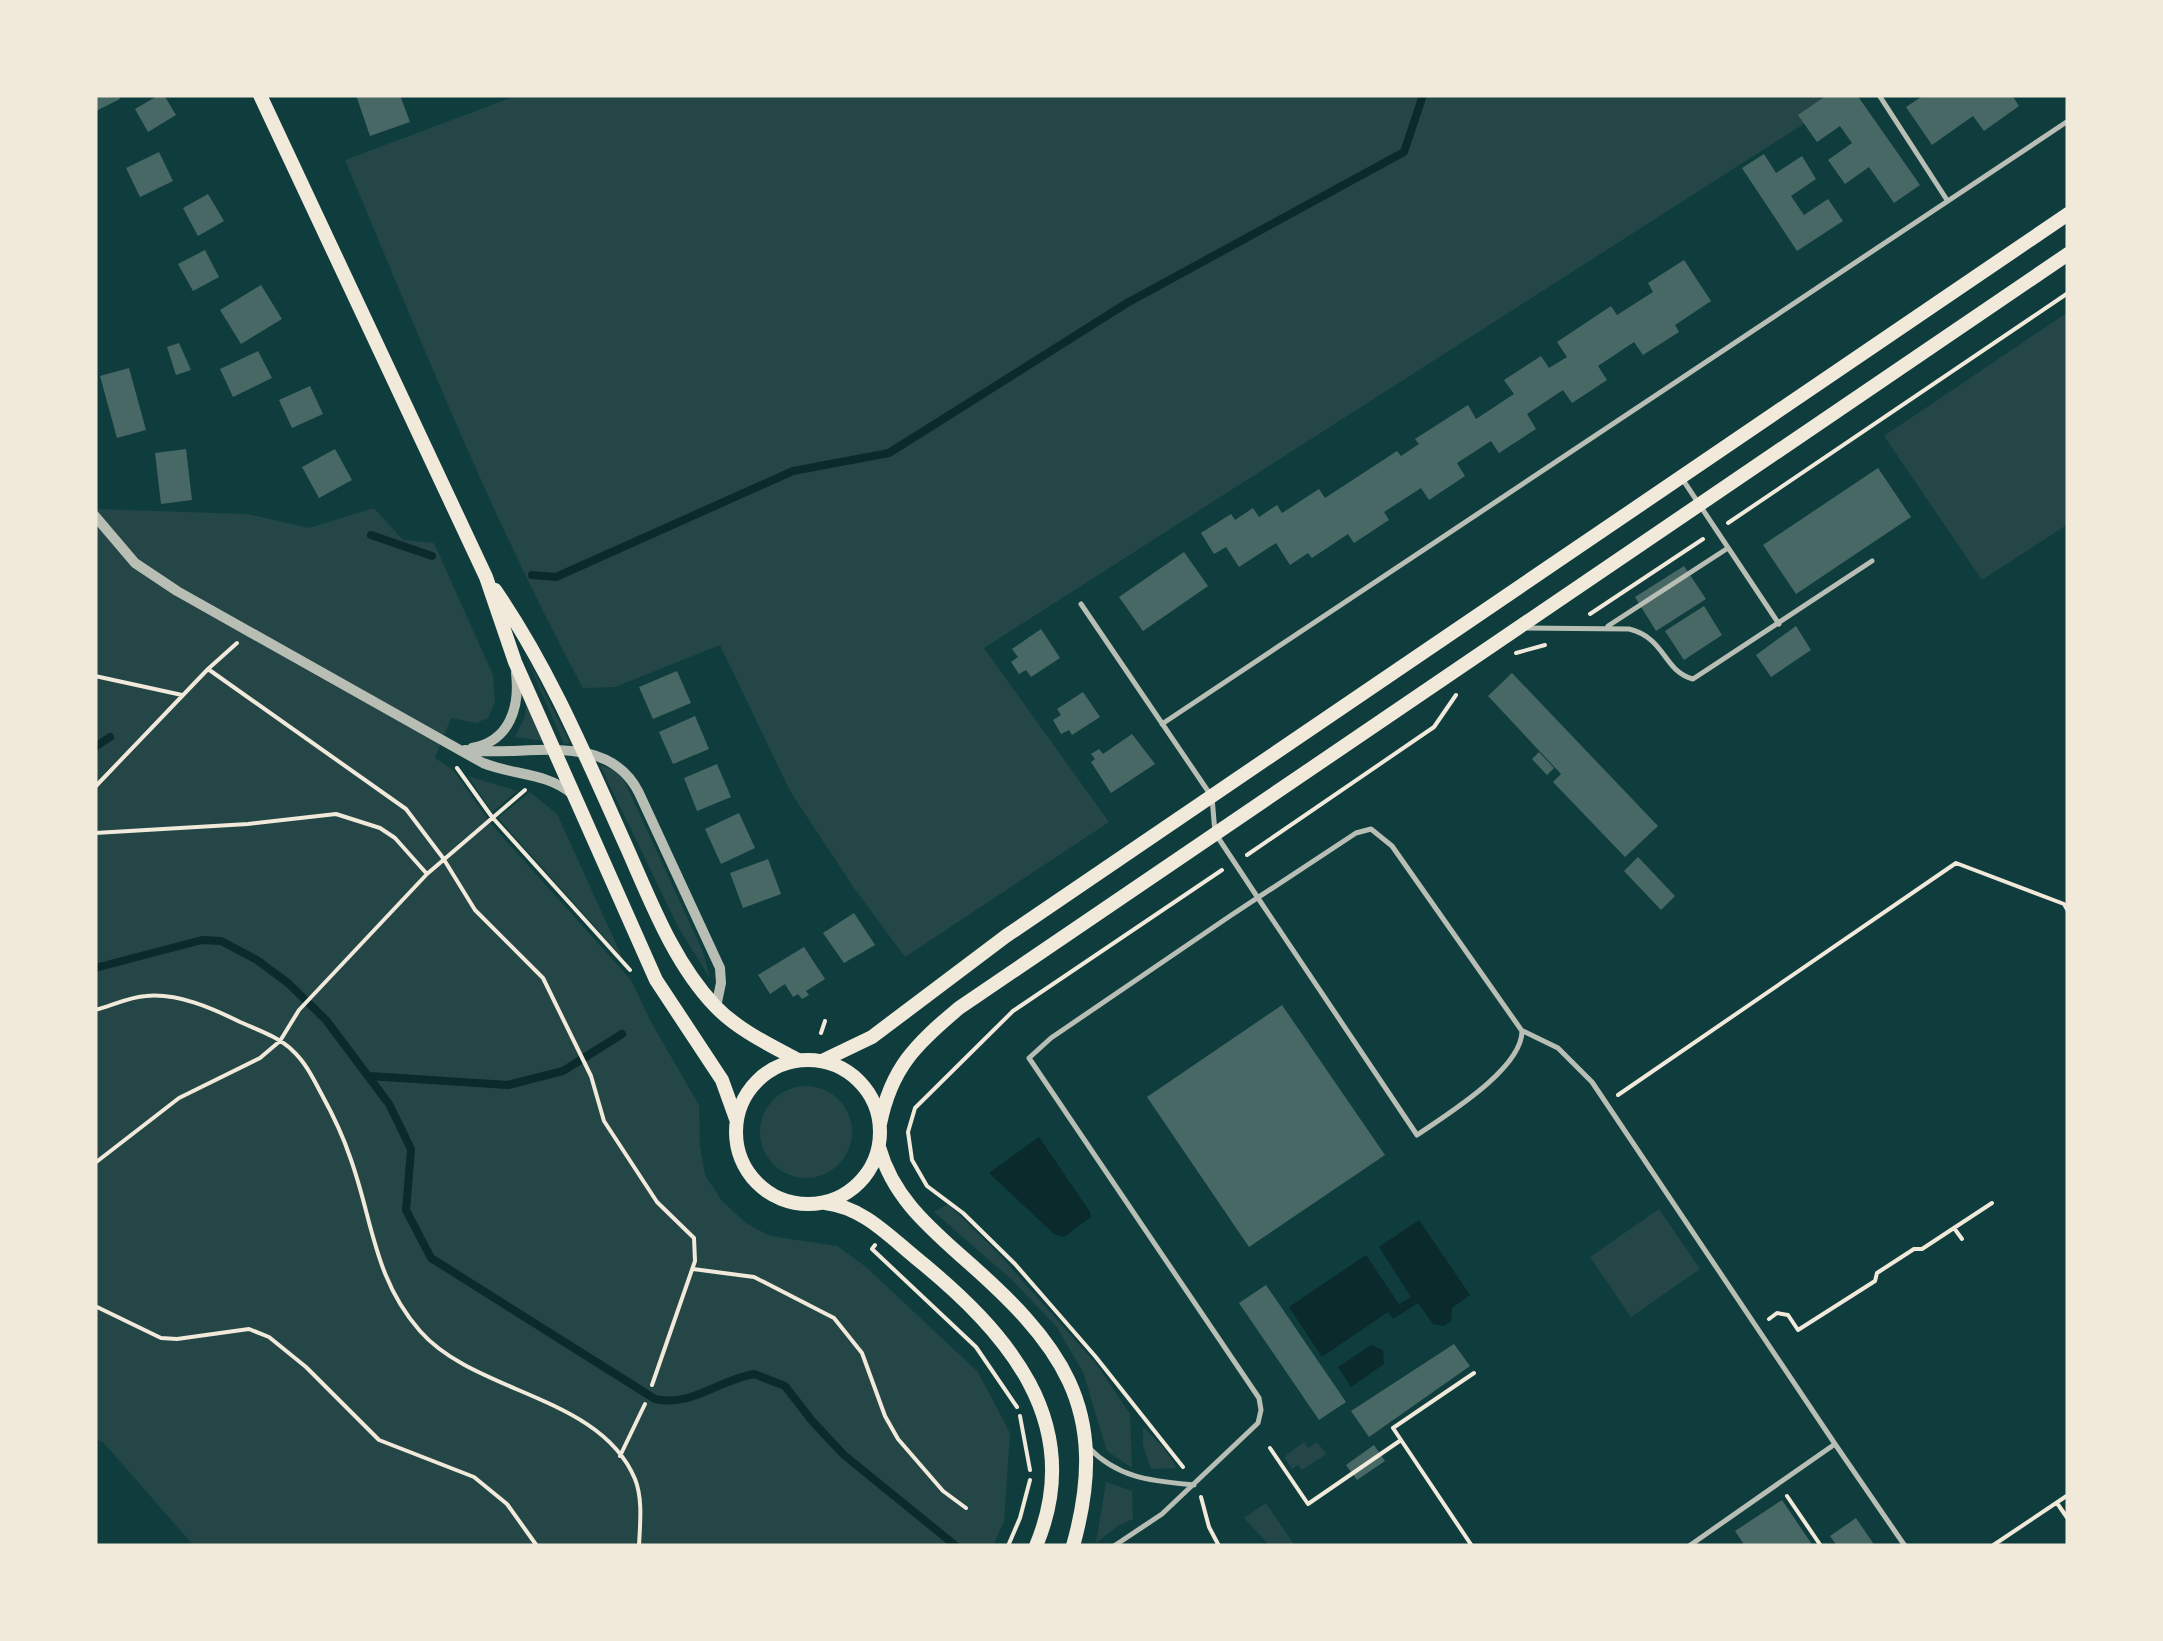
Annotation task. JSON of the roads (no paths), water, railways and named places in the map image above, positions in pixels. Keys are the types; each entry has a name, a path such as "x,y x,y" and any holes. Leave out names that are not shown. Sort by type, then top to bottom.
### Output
{"main road":[{"path":"260,95 486,577 515,662 656,980 722,1080 736,1119 736,1145 753,1180 786,1202 824,1203 858,1213 885,1232 1001,1337 1033,1387 1051,1447 1049,1508 1036,1546"},
{"path":"822,1061 872,1036 1006,936 2068,214"},
{"path":"824,1203 850,1192 868,1172 878,1147 890,1083 899,1068 936,1027 987,988 2068,254"},
{"path":"486,577 540,662 686,970 732,1022 798,1060"},
{"path":"736,1119 753,1084 774,1068 798,1060 822,1061 843,1069 874,1102 880,1124"},
{"path":"878,1147 891,1180 909,1206 1026,1314 1046,1339 1073,1389 1085,1444 1083,1509 1073,1546"}],"street":[{"path":"95,516 135,562 177,591 457,748 501,770 549,780 576,798"},
{"path":"457,748 479,747 503,732 516,707 515,662"},
{"path":"457,748 476,752 584,753 613,760 632,779 720,968 722,982 716,1008"}],"lane":[{"path":"1879,95 1947,200"},
{"path":"1162,724 2068,120"},
{"path":"1682,477 1779,624"},
{"path":"1606,628 1728,548"},
{"path":"1515,628 1606,628 1645,633 1682,676 1693,678 1872,562"},
{"path":"1081,604 1212,798 1215,832 1417,1135 1492,1078 1519,1047 1522,1031"},
{"path":"1114,1546 1162,1514 1258,1424 1261,1410 1258,1398 1029,1058 1051,1038 1258,898 1356,833 1372,829 1392,846 1522,1031 1571,1058 1606,1103 1905,1546"},
{"path":"1085,1444 1100,1460 1128,1476 1194,1484"},
{"path":"1688,1546 1835,1444"}],"waterway":[{"path":"532,575 556,577 793,471 889,453 1127,303 1404,152 1423,95"},
{"path":"371,535 432,556"},
{"path":"95,747 110,737"},
{"path":"95,968 202,940 221,941 257,960 326,1020 389,1104 411,1149 406,1210 431,1258 655,1399 694,1396 754,1374 785,1386 844,1455 956,1546"},
{"path":"369,1076 508,1085 563,1071 622,1034"}]}
